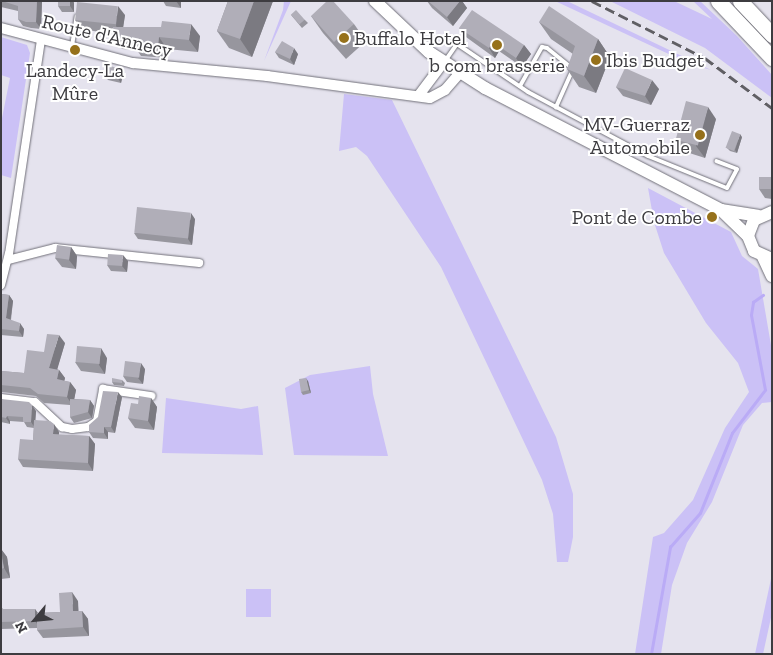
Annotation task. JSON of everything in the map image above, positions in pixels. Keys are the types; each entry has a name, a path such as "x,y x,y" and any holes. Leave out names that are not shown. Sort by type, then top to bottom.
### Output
{"highway":[{"path":"718,1 772,58"},
{"path":"740,1 772,35"}],"main road":[{"path":"375,1 444,62 460,73 721,210 748,236 754,251 767,258 772,276"},
{"path":"721,210 758,216 772,212"},
{"path":"748,236 751,223 758,216"}],"street":[{"name":"Route d'Annecy","path":"1,28 71,49 160,68 267,76 419,95 437,96 460,73"},
{"path":"1,285 8,260 41,40"},
{"path":"419,95 444,62"},
{"path":"8,260 55,248 199,263"},
{"path":"1,398 35,402 62,427 72,429 88,427 97,421 103,389 151,396"}],"lane":[{"path":"71,49 78,7"},
{"path":"444,62 457,44 520,86 556,107 664,164 727,188 737,169 716,162"},
{"path":"520,86 542,47 547,48 572,69 556,107"}],"shaded area":[{"path":"284,1 291,1 264,61 283,10"},
{"path":"555,1 567,1 711,70 688,63"},
{"path":"610,1 674,1 712,19 693,1 700,1 737,36 772,75 772,98 705,48"},
{"path":"1,37 27,45 30,53 11,178 1,175 1,123 10,78 1,75"},
{"path":"344,94 392,100 556,437 573,494 573,537 568,562 557,562 553,514 542,480 441,267 367,156 356,147 339,151"},
{"path":"648,188 731,232 742,256 758,269 772,351 772,402 762,403 743,425 712,502 687,543 672,585 661,654 635,654 653,537 664,533 693,500 725,428 749,392 738,363 706,323 664,253 654,222"},
{"path":"370,366 373,394 388,456 294,455 285,388 310,375"},
{"path":"166,398 241,409 258,406 263,455 162,453"},
{"path":"772,574 772,613 763,654 755,654"},
{"path":"246,589 271,589 271,617 246,617"}],"building":[{"path":"2,1 37,1 36,22 26,22 18,19 18,6"},
{"path":"58,1 70,1 70,6 58,6"},
{"path":"228,1 254,1 240,39 217,31"},
{"path":"327,1 333,1 354,24 334,42 311,16"},
{"path":"428,1 460,1 447,17"},
{"path":"77,2 118,6 116,24 75,20"},
{"path":"549,6 598,39 584,76 567,69 575,46 539,22"},
{"path":"296,10 305,20 299,24 291,15"},
{"name":"b com brasserie","path":"472,10 524,45 516,58 493,42 489,48 459,28"},
{"path":"162,21 191,24 189,40 159,37 158,46 132,44 133,38 113,37 113,27 161,27"},
{"path":"282,41 294,48 290,59 275,52"},
{"path":"105,65 119,68 117,77 103,74"},
{"path":"625,68 652,80 645,96 616,87"},
{"path":"686,101 708,107 698,146 676,140"},
{"path":"732,131 740,134 734,151 726,148"},
{"path":"759,177 772,177 772,189 759,189"},
{"path":"137,207 191,213 188,239 134,233"},
{"path":"57,245 71,247 69,260 55,258"},
{"path":"108,254 123,255 122,266 107,265"},
{"path":"2,294 9,295 6,318 20,323 19,331 1,329"},
{"path":"47,334 59,335 49,368 59,370 57,379 70,382 67,397 38,394 30,388 1,385 1,371 24,373 27,350 44,352"},
{"path":"77,346 101,348 100,364 76,362"},
{"path":"125,361 141,363 139,378 123,376"},
{"path":"112,378 122,380 122,383 112,382"},
{"path":"306,378 309,390 301,392 299,379"},
{"path":"103,391 118,392 111,427 104,427 104,433 89,432 89,425 98,417"},
{"path":"139,396 151,398 148,421 128,418 131,403 138,404"},
{"path":"1,399 29,402 32,405 31,422 23,422 23,417 1,417"},
{"path":"70,399 90,400 88,412 70,417"},
{"path":"34,420 50,421 54,424 53,434 89,436 88,463 18,459 20,439 33,440"},
{"path":"1,554 4,568 1,569"},
{"path":"72,592 73,611 82,611 83,627 37,630 37,613 60,612 59,593"},
{"path":"1,609 35,609 35,621 1,622"}],"waterway":[{"path":"651,654 670,547 700,513 732,433 765,390 751,315 753,302 763,295"}],"railway":[{"path":"592,1 705,58 772,108"}],"place":[{"name":"Buffalo Hotel","path":"344,38"},
{"name":"b com brasserie","path":"497,45"},
{"name":"Landecy-La Mûre","path":"75,50"},
{"name":"Ibis Budget","path":"596,60"},
{"name":"MV-Guerraz Automobile","path":"700,135"},
{"name":"Pont de Combe","path":"712,217"}]}
